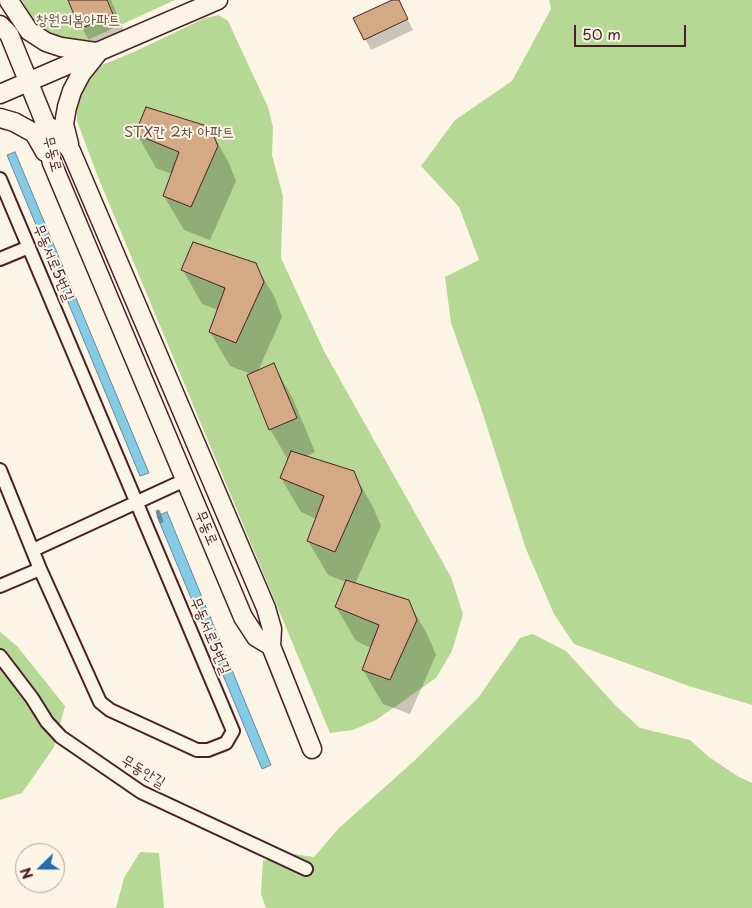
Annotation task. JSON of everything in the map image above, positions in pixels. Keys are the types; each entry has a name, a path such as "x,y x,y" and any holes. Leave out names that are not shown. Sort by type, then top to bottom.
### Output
{"main road":[{"path":"9,0 30,31 46,42 76,51 99,52"},
{"path":"9,0 11,20 5,29 46,125"},
{"path":"0,94 218,0"},
{"path":"71,151 64,124 67,107 72,91 81,74 99,52"},
{"path":"0,118 14,122 34,133 52,163"},
{"name":"무동로","path":"271,646 256,637 243,617 52,163 45,135 46,125 56,131 71,151 266,608 272,630 271,646 312,748"}],"street":[{"name":"무동서로5번길","path":"0,179 232,731 226,743 208,750 197,750 110,710 100,702 40,569 0,470"},
{"path":"0,259 28,247"},
{"path":"33,550 185,480"},
{"path":"0,586 40,569"},
{"name":"무동안길","path":"0,656 32,698 47,722 68,742 141,792 306,869"}],"green space":[{"name":"창원의봄아파트","path":"22,0 175,0 81,43 52,38 31,20"},
{"path":"549,0 752,0 752,705 689,686 574,644 554,614 526,549 480,405 451,323 445,277 479,260 459,207 421,166 455,120 512,81 551,9"},
{"name":"STX칸 2차 아파트","path":"219,15 228,21 268,107 273,127 272,155 283,196 281,258 324,351 451,577 463,614 452,651 436,678 376,720 353,730 330,733 98,177 77,121 77,97 87,78 102,65 205,18"},
{"path":"0,632 17,646 65,706 54,747 22,793 0,800"},
{"path":"533,634 566,651 616,706 640,728 690,740 709,757 739,777 752,783 752,908 266,908 261,894 263,861 286,853 314,857 339,828 414,761 478,698 520,638"},
{"path":"140,852 159,853 164,908 116,908 124,878"}],"water":[{"path":"15,152 149,473 140,476 7,155"},
{"path":"167,512 271,765 262,769 157,516"}],"building":[{"path":"68,0 107,0 113,14 80,29"},
{"path":"392,0 399,0 408,19 364,40 353,18"},
{"path":"146,107 210,127 218,146 191,207 163,196 179,152 135,134"},
{"path":"193,242 256,263 264,282 236,343 209,332 225,288 181,270"},
{"path":"274,363 297,418 269,430 247,375"},
{"path":"291,451 354,471 362,491 335,552 307,541 324,496 280,478"},
{"path":"346,580 409,600 417,620 390,680 362,670 379,625 335,607"}],"waterway":[{"path":"158,512 161,521"}]}
